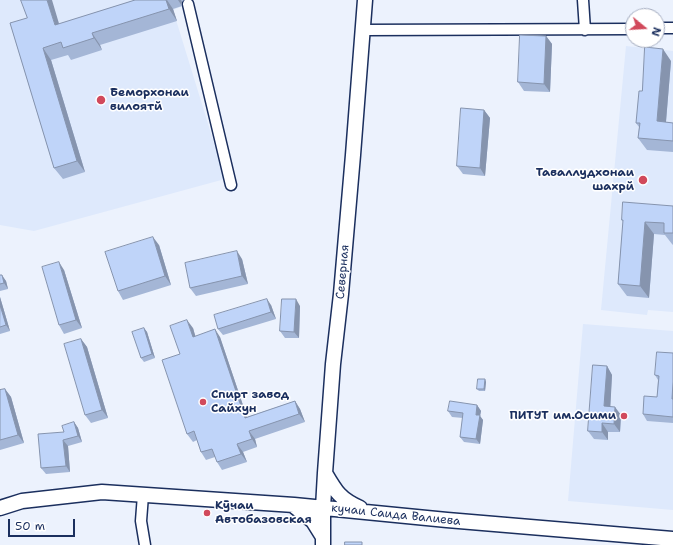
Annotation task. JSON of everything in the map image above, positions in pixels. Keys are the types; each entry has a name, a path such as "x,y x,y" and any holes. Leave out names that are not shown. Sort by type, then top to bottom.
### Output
{"street":[{"name":"Северная","path":"323,542 323,508 333,364 341,294 365,0"},
{"path":"583,0 585,30"},
{"path":"188,4 231,185"},
{"path":"363,30 585,30 625,28"},
{"path":"325,473 333,488 343,499 368,512"},
{"name":"кучаи Саида Валиева","path":"0,508 22,501 102,492 294,505 532,528 673,539"},
{"path":"143,495 141,521 145,545"},
{"path":"294,505 313,521 323,542"}],"shaded area":[{"name":"Беморхонаи вилоятй","path":"0,0 187,0 188,4 173,10 225,179 34,231 0,225"},
{"name":"Таваллудхонаи шахрй","path":"626,48 645,48 673,51 673,312 648,310 647,315 601,310"},
{"name":"ПИТУТ им.Осими","path":"583,324 673,331 673,510 568,501"}],"building":[{"path":"21,0 47,0 55,25 135,0 166,0 169,9 92,33 94,38 63,48 61,42 43,48 77,161 54,168 10,23 27,18"},
{"path":"520,35 546,36 544,84 518,82"},
{"path":"645,48 663,49 657,121 673,123 673,141 638,138 640,123 636,123 639,91 642,91"},
{"path":"461,108 484,110 480,168 457,166"},
{"path":"623,202 673,206 673,233 664,233 664,223 645,222 640,286 618,284"},
{"path":"153,237 165,276 118,291 105,252"},
{"path":"237,251 242,276 190,288 185,263"},
{"path":"59,262 76,320 59,325 42,267"},
{"path":"0,275 2,275 4,283 0,284"},
{"path":"267,299 271,312 218,329 214,315"},
{"path":"282,299 296,299 294,332 280,331"},
{"path":"0,305 6,325 0,327"},
{"name":"Спирт завод Сайхун","path":"187,320 193,337 215,329 245,418 295,401 299,414 249,431 252,439 237,444 241,454 217,462 212,449 201,452 194,431 187,434 162,360 180,354 170,326"},
{"path":"144,328 152,354 141,358 132,332"},
{"path":"81,339 102,410 85,415 64,344"},
{"path":"657,352 673,353 673,417 643,414 644,396 657,397 659,376 655,375"},
{"path":"593,365 607,366 604,406 615,407 614,424 602,423 602,432 588,431"},
{"path":"478,379 485,379 484,389 477,389"},
{"path":"5,389 18,435 0,440 0,390"},
{"path":"450,401 477,405 476,415 480,415 476,439 460,437 463,413 448,411"},
{"path":"74,422 78,436 63,440 66,466 41,468 38,434 64,432 62,426"},
{"path":"345,542 362,542 362,545 345,545"}],"place":[{"name":"Беморхонаи вилоятй","path":"101,100"},
{"name":"Таваллудхонаи шахрй","path":"643,180"},
{"name":"Спирт завод Сайхун","path":"203,402"},
{"name":"ПИТУТ им.Осими","path":"624,416"},
{"name":"Кӯчаи Автобазовская","path":"207,513"}]}
